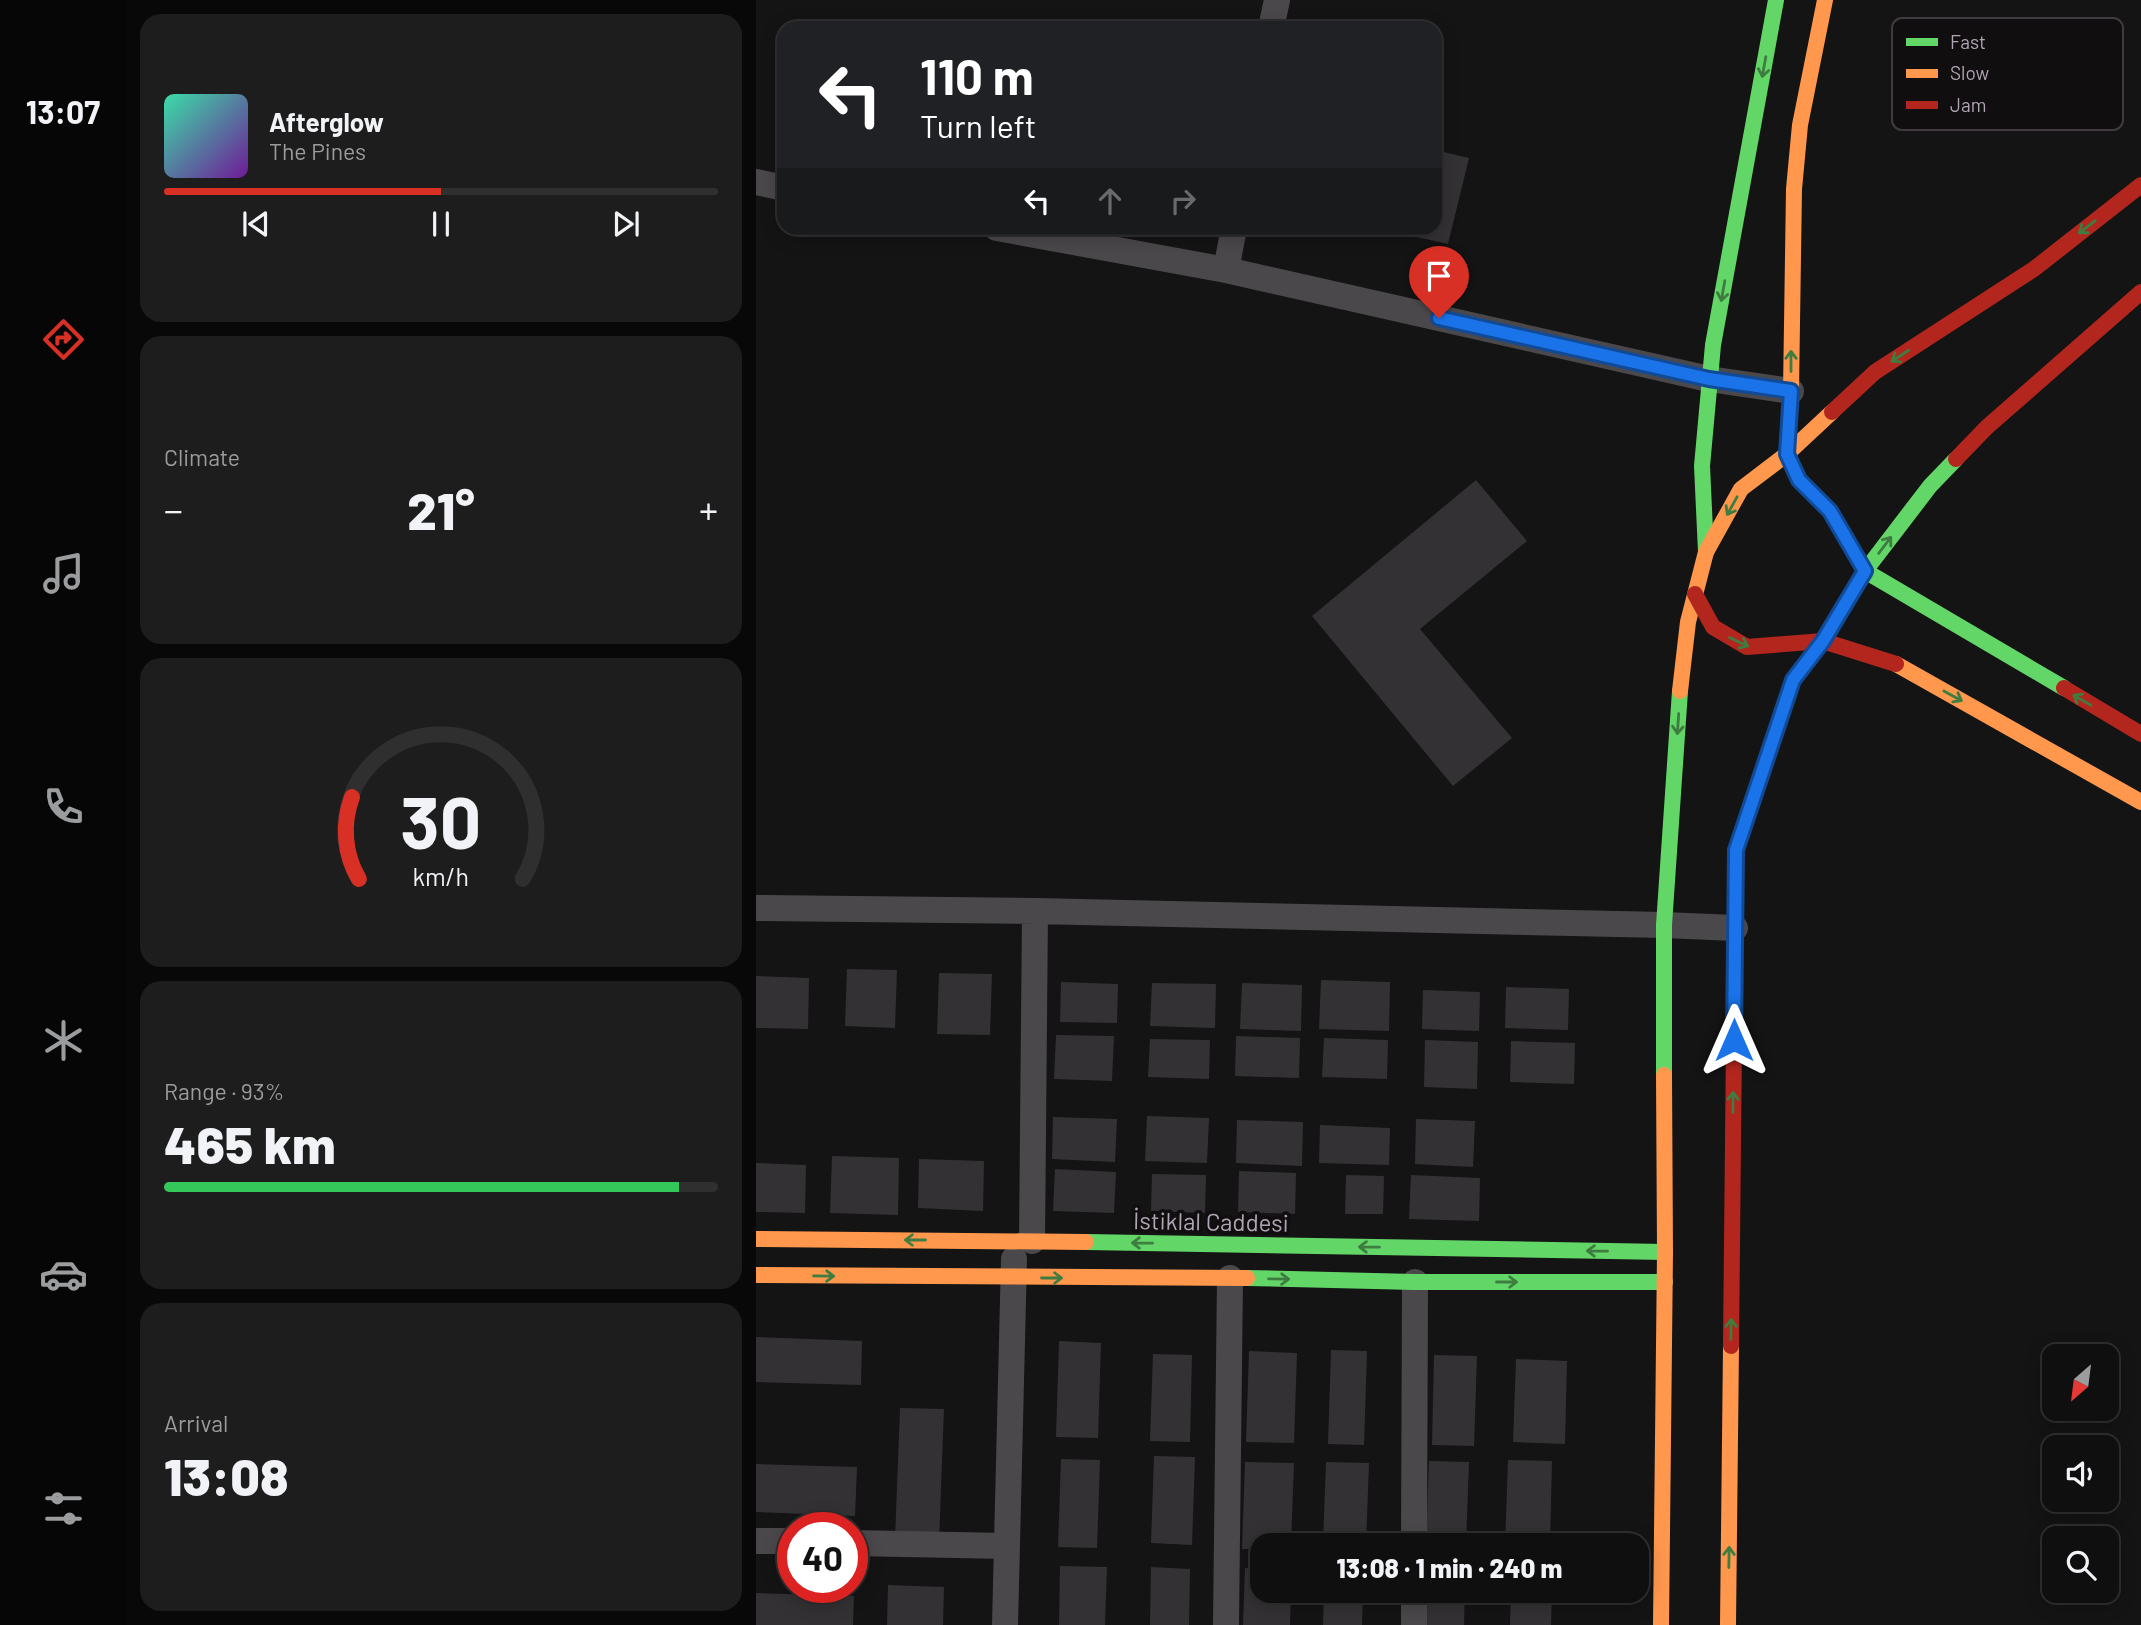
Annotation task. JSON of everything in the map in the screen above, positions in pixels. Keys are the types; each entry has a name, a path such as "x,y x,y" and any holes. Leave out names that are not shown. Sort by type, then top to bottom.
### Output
{"street":[{"path":"1273,21 1277,0"},
{"path":"1706,552 1702,466 1713,345 1776,0"},
{"path":"1825,0 1800,125 1794,189 1791,391 1787,454 1799,480 1830,511 1865,571 2141,734"},
{"path":"756,183 777,187"},
{"path":"1661,1625 1665,1282 1664,925 1680,693 1688,622 1706,552 1741,489 1787,454 1875,372 2035,269 2141,185"},
{"path":"1035,235 1226,270 1709,379 1791,391"},
{"path":"1226,270 1233,235"},
{"path":"1728,1625 1736,850 1793,680 1823,641 1865,571 1930,486 1987,427 2141,292"},
{"path":"1695,594 1713,627 1746,647 1823,641 1892,662 2141,802"},
{"path":"756,908 1035,911 1735,928"},
{"path":"1005,1625 1014,1278 1023,1241 1035,911"},
{"name":"İstiklal Caddesi","path":"756,1239 1665,1252"},
{"path":"756,1275 1665,1282"},
{"path":"1226,1625 1230,1278"},
{"path":"1414,1533 1415,1282"},
{"path":"756,1541 777,1541"},
{"path":"868,1543 1007,1546"},
{"path":"1414,1603 1414,1625"}],"building":[{"path":"1442,152 1469,158 1448,244 1408,235 1442,235"},
{"path":"1476,480 1527,541 1420,629 1512,738 1453,786 1312,616"},
{"path":"847,969 897,970 895,1028 845,1026"},
{"path":"939,973 992,974 990,1035 937,1034"},
{"path":"756,976 809,978 808,1029 756,1028"},
{"path":"1321,980 1390,982 1389,1031 1319,1029"},
{"path":"1061,982 1118,984 1117,1023 1060,1022"},
{"path":"1152,983 1216,984 1215,1028 1150,1026"},
{"path":"1242,983 1302,985 1301,1031 1240,1029"},
{"path":"1506,987 1569,989 1568,1030 1505,1028"},
{"path":"1423,990 1480,992 1479,1031 1422,1029"},
{"path":"1056,1035 1114,1036 1112,1081 1054,1079"},
{"path":"1236,1036 1300,1038 1299,1078 1235,1076"},
{"path":"1324,1038 1388,1040 1387,1079 1322,1077"},
{"path":"1150,1039 1210,1040 1209,1079 1148,1077"},
{"path":"1425,1040 1478,1042 1477,1089 1424,1087"},
{"path":"1511,1041 1575,1043 1574,1084 1510,1082"},
{"path":"1147,1116 1209,1118 1207,1163 1145,1161"},
{"path":"1053,1117 1117,1119 1115,1162 1052,1159"},
{"path":"1416,1119 1475,1121 1473,1167 1415,1164"},
{"path":"1237,1120 1303,1122 1302,1166 1236,1163"},
{"path":"1320,1125 1390,1128 1389,1165 1319,1163"},
{"path":"832,1156 899,1158 898,1215 830,1213"},
{"path":"919,1159 984,1161 983,1211 918,1208"},
{"path":"756,1163 806,1165 805,1213 756,1212"},
{"path":"1055,1169 1116,1172 1114,1213 1053,1211"},
{"path":"1239,1171 1296,1173 1295,1214 1238,1212"},
{"path":"1152,1174 1206,1175 1205,1213 1151,1211"},
{"path":"1346,1175 1384,1176 1383,1214 1345,1214"},
{"path":"1411,1175 1480,1178 1479,1221 1409,1219"},
{"path":"756,1337 862,1341 861,1385 756,1382"},
{"path":"1059,1341 1101,1343 1098,1438 1056,1437"},
{"path":"1331,1350 1367,1351 1364,1445 1328,1444"},
{"path":"1249,1351 1297,1353 1294,1443 1246,1442"},
{"path":"1153,1354 1192,1355 1190,1442 1150,1441"},
{"path":"1434,1355 1477,1356 1474,1446 1432,1445"},
{"path":"1516,1359 1567,1361 1565,1444 1513,1442"},
{"path":"900,1408 944,1409 939,1541 895,1539"},
{"path":"1154,1456 1195,1457 1192,1545 1151,1543"},
{"path":"1061,1459 1100,1460 1097,1548 1058,1547"},
{"path":"1508,1460 1552,1461 1550,1533 1505,1533"},
{"path":"1429,1461 1469,1462 1466,1533 1426,1533"},
{"path":"1245,1462 1294,1463 1291,1533 1250,1533 1250,1549 1242,1549"},
{"path":"1326,1462 1369,1463 1366,1533 1323,1533"},
{"path":"756,1464 857,1467 855,1512 756,1512"},
{"path":"1060,1566 1107,1567 1105,1625 1059,1625"},
{"path":"1151,1567 1190,1569 1189,1625 1150,1625"},
{"path":"1245,1568 1250,1568 1250,1603 1291,1603 1290,1625 1243,1625"},
{"path":"888,1585 944,1587 943,1625 887,1625"},
{"path":"756,1593 777,1594 777,1603 854,1603 853,1625 756,1625"},
{"path":"1324,1603 1363,1603 1362,1625 1323,1625"},
{"path":"1425,1603 1465,1603 1464,1625 1424,1625"},
{"path":"1511,1603 1552,1603 1551,1625 1510,1625"}],"traffic: fast":[{"path":"1706,552 1702,466 1713,345 1776,0"},
{"path":"1735,938 1736,850 1793,680 1823,641 1865,571 1930,486 1956,459"},
{"path":"1794,470 1799,480 1830,511 1865,571 2064,688"},
{"path":"1664,1075 1664,925 1680,691"},
{"path":"1086,1242 1665,1252"},
{"path":"1247,1278 1415,1282 1665,1282"}],"traffic: slow":[{"path":"1794,470 1787,454 1791,391 1794,189 1800,125 1825,0"},
{"path":"1680,691 1688,622 1706,552 1741,489 1787,454 1832,412"},
{"path":"1896,664 2141,802"},
{"path":"1661,1625 1664,1075"},
{"path":"756,1239 1086,1242"},
{"path":"756,1275 1247,1278"},
{"path":"1728,1625 1731,1346"}],"traffic: jam":[{"path":"1832,412 1875,372 2034,269 2141,185"},
{"path":"1956,459 1987,427 2141,292"},
{"path":"1695,594 1713,627 1747,647 1823,641 1896,664"},
{"path":"2064,688 2141,734"},
{"path":"1731,1346 1735,938"}],"route":[{"path":"1439,318 1709,379 1791,391 1787,454 1799,480 1830,511 1865,571 1823,641 1793,680 1736,850 1734,1040"}]}
